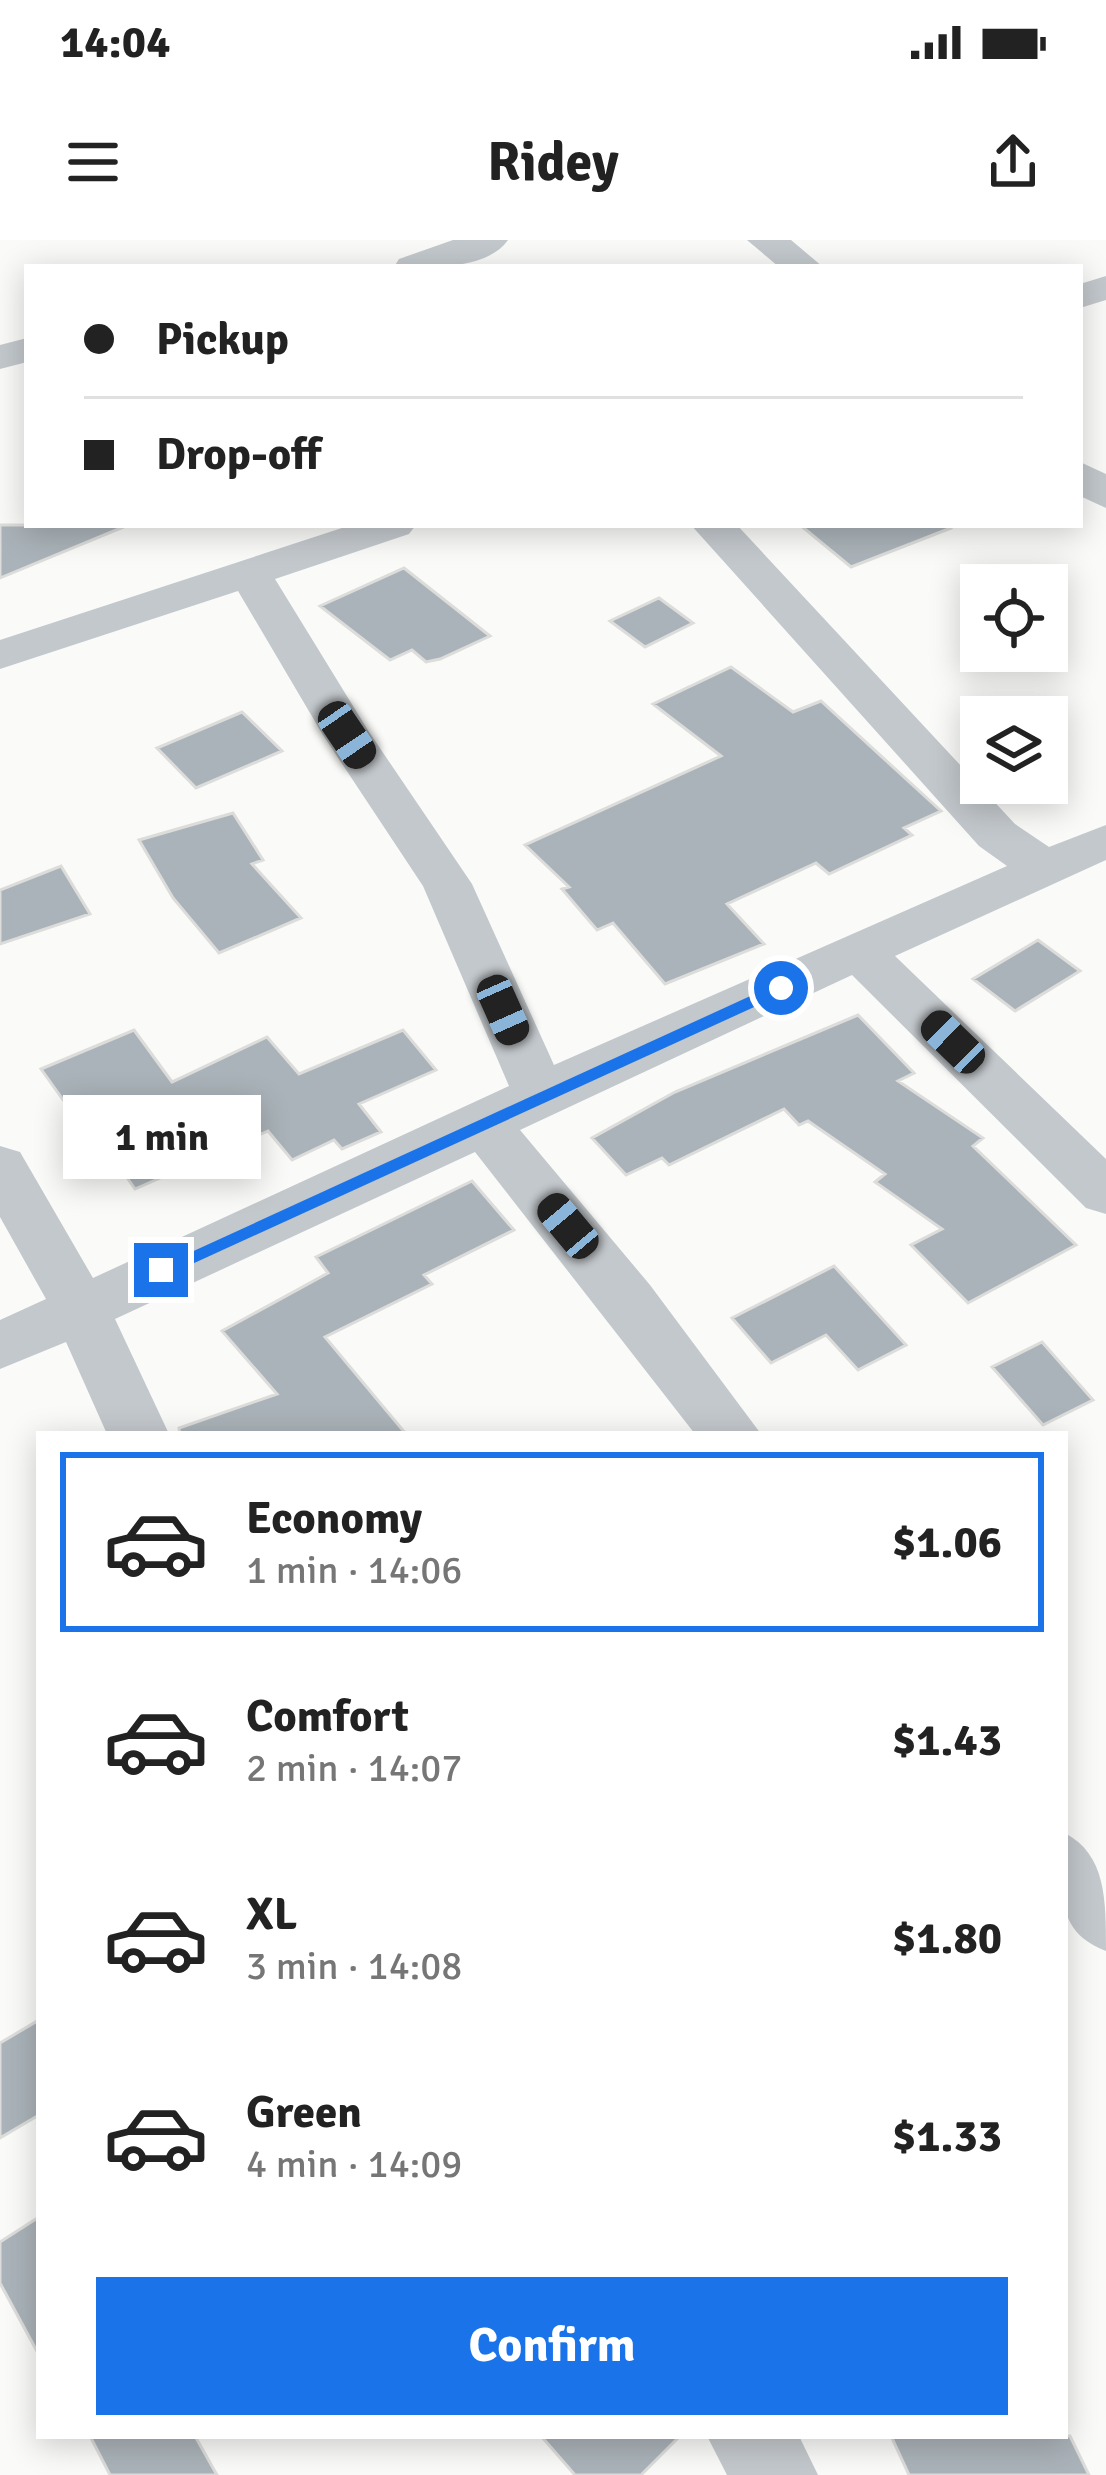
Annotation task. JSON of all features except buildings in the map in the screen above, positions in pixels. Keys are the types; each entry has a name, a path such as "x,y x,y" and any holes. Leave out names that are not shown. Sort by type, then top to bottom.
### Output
{"street":[{"path":"421,264 489,240"},
{"path":"766,240 800,264"},
{"path":"0,656 385,528"},
{"path":"715,528 985,822 1046,869"},
{"path":"250,575 347,735 447,884 540,1094"},
{"path":"0,1346 484,1125 540,1094 1106,841"},
{"path":"861,952 1106,1192"},
{"path":"484,1125 629,1301 728,1431"},
{"path":"0,1167 80,1306 137,1431"},
{"path":"1068,1869 1106,1918"},
{"path":"750,2439 777,2475"}],"route":[{"path":"161,1270 781,988"}]}
